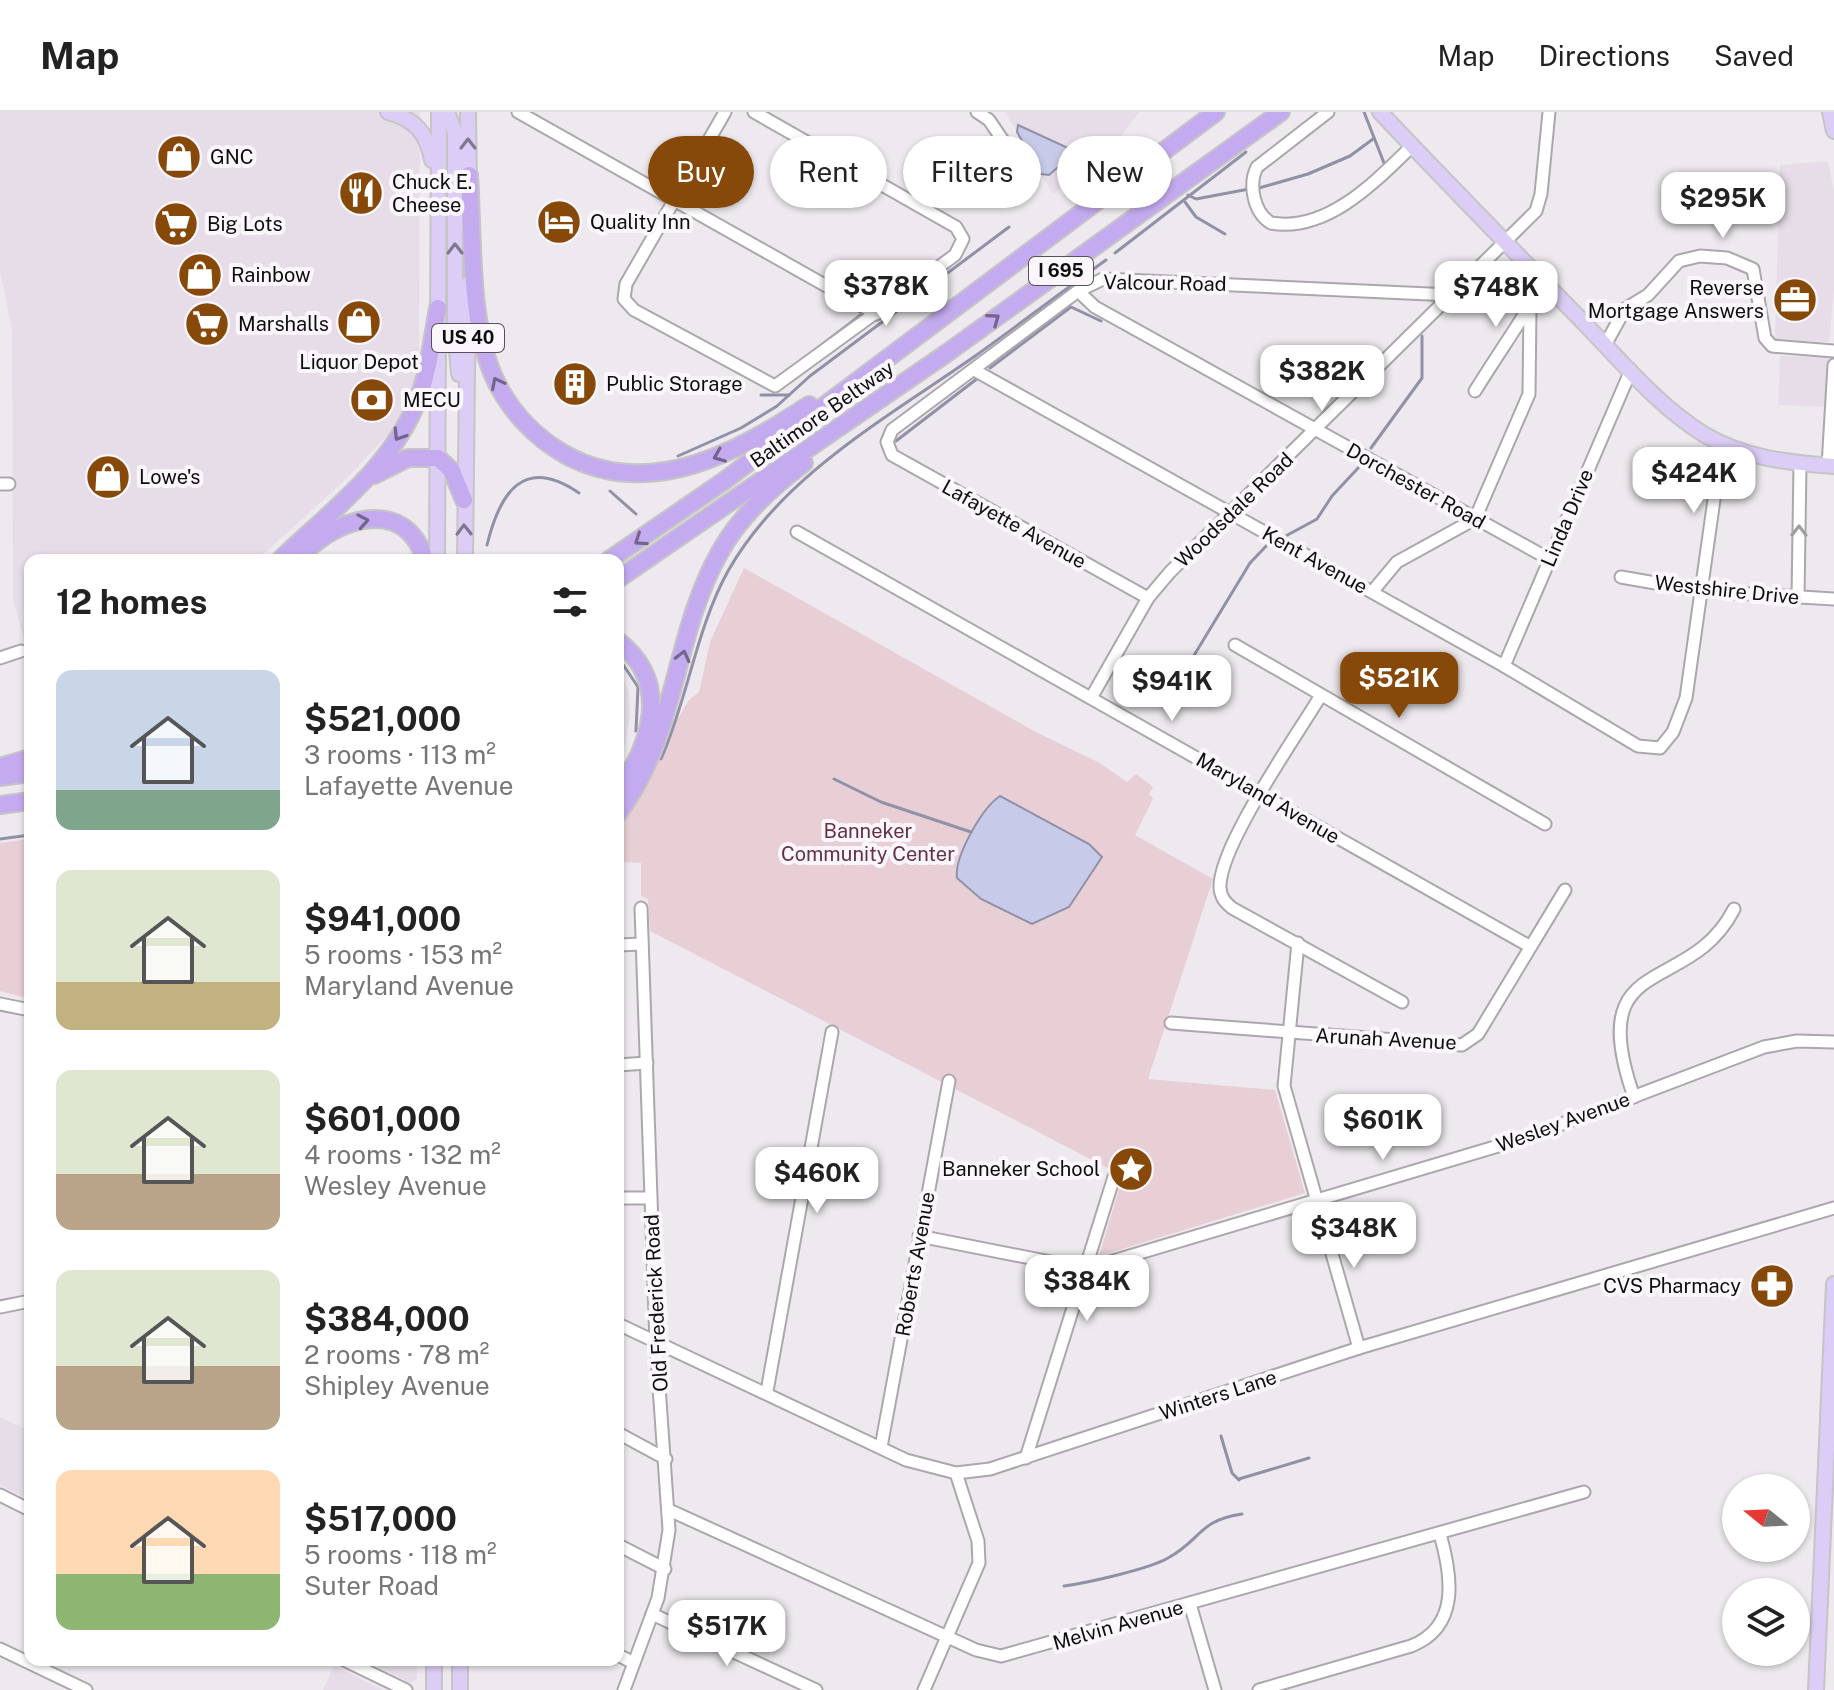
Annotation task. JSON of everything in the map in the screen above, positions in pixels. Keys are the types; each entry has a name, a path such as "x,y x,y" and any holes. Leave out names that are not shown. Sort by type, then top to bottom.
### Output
{"highway":[{"name":"Baltimore Beltway","path":"618,554 724,481 1216,112"},
{"name":"Baltimore Beltway","path":"624,575 947,353 1281,112"},
{"path":"469,175 479,318 492,374 506,399 537,436 565,454 598,468 649,474 726,454 771,430 951,311"},
{"path":"286,554 360,485 394,443 416,406 426,376 438,308"},
{"path":"624,805 640,782 663,731 695,611 711,569 730,535 782,480 947,353"},
{"path":"360,485 408,458 438,458 452,471 464,500"},
{"path":"305,554 327,534 357,520 372,518 399,526 415,540 422,554"},
{"path":"624,648 646,672 652,703 637,759 624,781"},
{"path":"0,767 24,760"},
{"path":"0,777 24,774"}],"main road":[{"path":"388,112 413,122 429,142 439,202"},
{"name":"US 40","path":"437,554 439,112"},
{"path":"447,112 455,132 455,327 467,421"},
{"name":"US 40","path":"465,554 468,112"},
{"path":"1380,112 1605,345 1683,419 1722,443 1748,453 1800,464 1831,466"},
{"path":"1830,112 1834,131"},
{"path":"1816,1690 1831,1419 1834,1284"},
{"path":"434,1666 434,1690"},
{"path":"460,1666 460,1690"}],"street":[{"path":"518,112 648,187"},
{"path":"711,136 725,112"},
{"path":"669,208 626,284 624,299 634,310 775,386 955,255 963,239 956,227 754,112"},
{"path":"977,112 989,120 1000,136"},
{"path":"1328,112 1257,167 1253,180 1257,211 1271,223 1308,220 1340,207 1378,179 1412,146"},
{"name":"Woodsdale Road","path":"1091,698 1148,598 1531,217 1540,202 1549,112"},
{"path":"686,208 876,314"},
{"path":"1605,345 1625,309 1648,295 1679,261 1700,256 1739,260 1753,269 1765,338 1772,346 1834,351"},
{"name":"Valcour Road","path":"887,442 899,425 976,371 1078,291 1093,283 1116,279 1451,295"},
{"path":"1475,391 1544,282"},
{"name":"Dorchester Road","path":"1078,291 1095,307 1549,559"},
{"path":"1372,592 1397,562 1475,519 1529,394 1530,307"},
{"path":"1831,466 1834,365"},
{"name":"Linda Drive","path":"1504,666 1631,370"},
{"name":"Kent Avenue","path":"976,371 1504,666 1638,746 1653,749 1665,742 1681,715 1701,591"},
{"name":"Lafayette Avenue","path":"887,442 892,455 910,466 1148,598"},
{"path":"1701,591 1722,443"},
{"path":"1798,598 1800,464"},
{"name":"Maryland Avenue","path":"797,532 1529,946"},
{"name":"Westshire Drive","path":"1621,577 1701,591 1834,599"},
{"path":"1235,645 1545,824"},
{"path":"0,658 21,651"},
{"path":"1321,695 1226,859 1221,893 1232,908 1402,1002"},
{"name":"Arunah Avenue","path":"1171,1023 1462,1045 1478,1034 1565,890"},
{"name":"Old Frederick Road","path":"624,1690 665,1569 669,1510 656,1343 641,908"},
{"path":"1634,1097 1618,1043 1626,1005 1651,976 1713,941 1734,909"},
{"path":"1298,943 1284,1086 1359,1348"},
{"path":"624,945 642,944"},
{"path":"0,1004 24,1009"},
{"path":"767,1391 832,1032"},
{"name":"Wesley Avenue","path":"919,1236 1086,1269 1525,1138 1772,1045 1797,1041 1834,1042"},
{"path":"624,1065 647,1063"},
{"name":"Roberts Avenue","path":"881,1447 949,1081"},
{"path":"1026,1458 1114,1177"},
{"path":"624,1198 650,1198"},
{"name":"Winters Lane","path":"624,1327 767,1391 921,1466 956,1473 982,1471 1359,1348 1834,1208"},
{"path":"0,1307 24,1302"},
{"path":"624,1436 666,1459"},
{"path":"924,1690 976,1576 980,1552 956,1473"},
{"name":"Melvin Avenue","path":"669,1510 988,1655 1014,1654 1584,1492"},
{"path":"0,1495 24,1507"},
{"path":"1259,1690 1411,1646 1430,1637 1443,1621 1449,1600 1446,1557 1440,1534"},
{"path":"624,1548 665,1569"},
{"path":"1190,1604 1215,1690"},
{"path":"652,1614 816,1690"},
{"path":"0,1649 24,1660"},
{"path":"624,1658 634,1663"},
{"path":"36,1666 86,1690"},
{"path":"356,1666 406,1690"}],"shaded area":[{"path":"0,112 420,112 419,355 409,401 398,424 345,480 264,554 24,554 24,639 13,599 12,330 0,271"},
{"path":"1005,112 1139,112 1121,136 1057,136 1057,191 1053,194 1041,174 1041,136 1019,136"},
{"path":"1828,161 1834,191 1834,290 1829,342 1775,339 1780,165"},
{"path":"1780,356 1829,357 1825,407 1778,405"},
{"path":"624,682 629,691 630,715 625,745"},
{"path":"0,1417 24,1428 24,1497 0,1485"},
{"path":"334,1666 383,1690 323,1690"},
{"path":"376,1666 417,1666 417,1679 410,1683"}],"green space":[{"name":"Banneker Community Center","path":"744,568 1036,732 1100,763 1127,782 1136,774 1153,787 1149,794 1153,799 1135,835 1213,879 1148,1079 1275,1090 1305,1193 1099,1256 1123,1176 650,931 648,899 641,896 641,863 624,863 624,814 688,701 699,692 710,642"},
{"path":"24,840 24,997 0,991 0,843"}],"water":[{"path":"1018,125 1057,143 1057,168 1049,175 1041,174 1041,136 1019,136"},
{"path":"1000,796 1089,844 1102,857 1069,907 1032,924 981,899 957,878 960,858 971,834 985,811"}],"waterway":[{"path":"1364,112 1384,163"},
{"path":"1259,188 1308,174 1350,156 1373,139"},
{"path":"1115,253 1246,152"},
{"path":"1188,195 1196,199 1249,189"},
{"path":"1185,202 1196,217 1225,234"},
{"path":"678,456 741,428 777,406 810,376 1009,227"},
{"path":"661,759 717,593 751,536 778,505 841,449 1106,260"},
{"path":"877,303 924,268"},
{"path":"990,368 1071,307 1101,321"},
{"path":"819,347 862,314"},
{"path":"1371,448 1422,378 1422,336"},
{"path":"896,441 978,378"},
{"path":"761,395 789,395"},
{"path":"1282,538 1317,519 1332,496 1359,467"},
{"path":"487,545 499,509 517,485 529,479 543,478 560,482 579,493"},
{"path":"610,491 636,514"},
{"path":"1170,695 1250,563 1271,541"},
{"path":"624,666 638,687 636,731"},
{"path":"834,779 881,802 971,832"},
{"path":"0,839 24,836"},
{"path":"1221,1436 1232,1473 1239,1480"},
{"path":"1239,1479 1309,1458"},
{"path":"1064,1586 1147,1567 1179,1551 1208,1526 1242,1514"}],"place":[{"name":"GNC","path":"179,157"},
{"name":"Chuck E. Cheese","path":"361,193"},
{"name":"Quality Inn","path":"559,222"},
{"name":"Big Lots","path":"176,224"},
{"name":"Rainbow","path":"200,275"},
{"name":"Reverse Mortgage Answers","path":"1795,300"},
{"name":"Liquor Depot","path":"359,322"},
{"name":"Marshalls","path":"207,324"},
{"name":"Public Storage","path":"575,384"},
{"name":"MECU","path":"372,400"},
{"name":"Lowe's","path":"108,477"},
{"name":"Banneker School","path":"1131,1169"},
{"name":"CVS Pharmacy","path":"1772,1286"}]}
